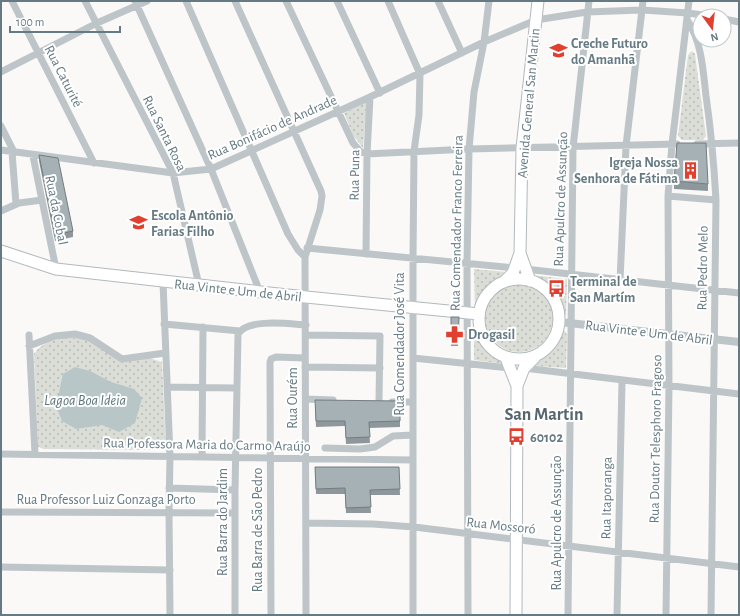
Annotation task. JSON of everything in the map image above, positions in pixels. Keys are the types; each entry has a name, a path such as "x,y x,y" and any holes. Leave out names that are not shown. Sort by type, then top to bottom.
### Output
{"main road":[{"name":"Avenida General San Martin","path":"504,282 520,269 522,148 538,1"},
{"name":"Rua Vinte e Um de Abril","path":"1,251 56,269 163,282 479,314"},
{"path":"516,615 515,540 517,386 524,368 535,357 543,352 555,339 565,322 552,296 546,289 530,280 520,269"},
{"path":"517,386 508,363 484,341 480,332 479,314 486,297 492,290 504,282 517,279 530,280"},
{"path":"508,363 535,357"}],"street":[{"name":"Rua Caturité","path":"12,1 94,163"},
{"name":"Rua Santa Rosa","path":"85,1 173,173 199,285"},
{"path":"1,72 136,3 147,1"},
{"path":"186,1 288,234 298,250 305,257"},
{"name":"Rua Ourém","path":"235,1 295,130 322,196 322,203 305,257 306,615"},
{"path":"286,1 337,111 355,146 361,152 367,154 469,149 572,148 739,143"},
{"path":"337,1 380,93"},
{"path":"388,1 420,74"},
{"path":"438,1 462,53"},
{"name":"Rua Comendador Franco Ferreira","path":"468,615 467,264 469,149 474,92 484,42 489,1"},
{"name":"Rua Apulcro de Assunção","path":"568,615 570,374 565,322 570,275 572,148 589,1"},
{"path":"620,281 626,146 643,1"},
{"name":"Rua Doutor Telesphoro Fragoso","path":"666,615 669,386 668,196 672,144 688,21 689,1"},
{"path":"136,3 211,170 260,292"},
{"name":"Rua Bonifácio de Andrade","path":"1,150 33,156 173,173 211,170 295,130 380,93 484,42 536,20 587,12 642,10 692,13"},
{"name":"Rua Pedro Melo","path":"688,21 697,37 699,47 712,144 716,200 713,564 711,615"},
{"name":"Rua Comendador José Vita","path":"413,615 414,527 412,460 412,259 414,151 420,74"},
{"name":"Rua Puna","path":"366,254 367,154 370,97"},
{"path":"1,126 13,152 16,204"},
{"name":"Rua da Cobal","path":"33,156 56,269"},
{"path":"668,196 716,200"},
{"path":"1,211 16,204 42,200"},
{"path":"308,248 520,269 668,286 739,292"},
{"path":"163,282 170,456 168,511 170,615"},
{"name":"Rua Vinte e Um de Abril","path":"565,322 739,342"},
{"path":"164,324 240,331 247,326 254,324 306,325"},
{"path":"202,457 203,327"},
{"name":"Rua Barra do Jardim","path":"235,615 236,388 237,338 240,331"},
{"path":"29,346 55,336 75,334 90,338 122,359 165,353"},
{"path":"28,335 35,454"},
{"path":"306,335 380,336 380,368 376,401 412,402"},
{"name":"Rua Barra de São Pedro","path":"271,615 271,360 281,356 305,358"},
{"path":"412,358 468,364 508,363"},
{"path":"305,367 380,368"},
{"path":"524,368 739,394"},
{"name":"Rua Itaporanga","path":"617,615 622,381"},
{"path":"167,387 236,388"},
{"path":"306,399 342,400"},
{"path":"325,448 360,449 375,447 393,436 412,435"},
{"name":"Rua Professora Maria do Carmo Araújo","path":"1,454 412,460"},
{"path":"169,488 235,490"},
{"name":"Rua Professor Luiz Gonzaga Porto","path":"1,512 168,511 235,513"},
{"name":"Rua Mossoró","path":"306,523 373,524 414,527 739,567"},
{"path":"1,567 170,570"}],"shaded area":[{"path":"692,51 695,54 706,136 703,140 682,140 678,136 688,55"},
{"path":"365,102 367,103 363,148 353,135 344,113"},
{"path":"474,269 507,272 486,289 475,308"},
{"path":"531,275 567,279 566,315 564,315 560,301 553,290"},
{"path":"512,284 526,284 538,289 548,299 553,311 553,325 548,337 538,347 526,352 512,352 500,347 490,337 485,325 485,311 490,299 500,289"},
{"path":"474,322 483,343 491,353 506,361 505,364 474,360"},
{"path":"563,331 565,331 567,335 566,368 534,366 533,362 552,348"},
{"path":"66,337 84,338 115,357 149,358 162,362 166,446 161,450 44,449 38,447 34,354 40,347 48,342"}],"water":[{"name":"Lagoa Boa Ideia","path":"75,367 90,371 111,382 134,389 142,398 135,423 119,432 102,425 76,429 62,421 56,406 63,374"}],"building":[{"name":"Igreja Nossa Senhora de Fátima","path":"677,143 706,143 708,184 674,181"},
{"path":"39,155 58,158 73,231 55,235"},
{"name":"Drogasil","path":"451,317 459,317 458,343 451,342"},
{"path":"315,400 400,401 400,421 369,422 370,437 346,438 345,421 316,421"},
{"path":"315,467 399,467 400,489 370,490 371,507 346,508 345,488 316,489"}],"place":[{"name":"Creche Futuro do Amanhã","path":"558,51"},
{"name":"Igreja Nossa Senhora de Fátima","path":"691,170"},
{"name":"Escola Antônio Farias Filho","path":"138,223"},
{"name":"Terminal de San Martím","path":"557,289"},
{"name":"Drogasil","path":"455,334"},
{"name":"60102","path":"517,437"}],"district":[{"name":"San Martin","path":"544,414"}]}
